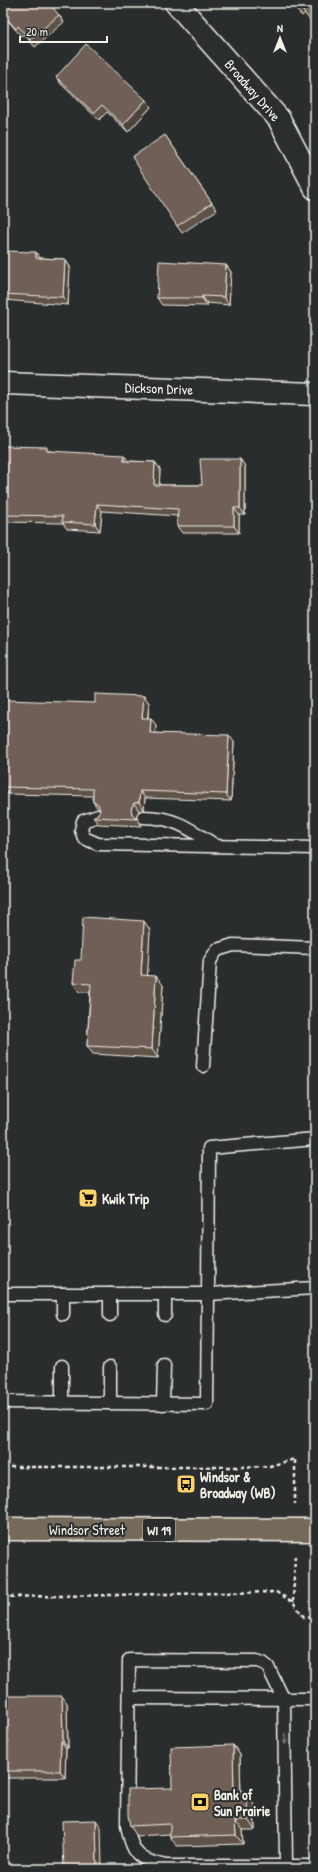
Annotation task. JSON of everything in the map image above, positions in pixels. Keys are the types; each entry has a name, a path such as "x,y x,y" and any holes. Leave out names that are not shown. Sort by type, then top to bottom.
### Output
{"main road":[{"name":"Windsor Street","path":"3,1529 305,1530"}],"street":[{"name":"Broadway Drive","path":"176,3 280,119 315,188"},
{"name":"Dickson Drive","path":"3,383 315,394"}],"lane":[{"path":"98,816 83,821 81,830 84,838 98,844 315,848"},
{"path":"143,817 157,817 178,822 217,846"},
{"path":"203,1066 210,961 217,950 233,945 315,948"},
{"path":"3,1402 207,1404 209,1148 315,1139"},
{"path":"3,1294 208,1294 315,1288"},
{"path":"62,1314 63,1294"},
{"path":"110,1294 110,1315"},
{"path":"165,1294 165,1315"},
{"path":"162,1404 164,1365"},
{"path":"62,1366 62,1403"},
{"path":"110,1367 110,1403"},
{"path":"286,1865 284,1700 274,1677 263,1663 242,1661 129,1660 127,1825 130,1838 139,1856 147,1862 166,1866 315,1866"},
{"path":"129,1698 315,1699"}],"path":[{"path":"3,1467 238,1467 270,1466 295,1459 305,1530 293,1602"},
{"path":"3,1597 276,1592 293,1602 304,1617 315,1617"}],"building":[{"path":"3,3 49,3 59,15 30,40 18,26 16,29 3,14"},
{"path":"291,3 315,3 315,27 300,7 297,9"},
{"path":"86,44 146,100 123,125 102,105 94,113 56,77"},
{"path":"165,135 212,203 177,226 132,157"},
{"path":"3,251 36,252 36,258 65,259 63,297 3,294"},
{"path":"159,261 226,265 224,297 202,296 202,298 157,298"},
{"path":"3,446 47,447 47,451 124,455 124,461 155,462 154,485 202,485 200,459 240,459 240,508 234,508 234,526 177,526 178,509 97,504 95,524 62,522 63,516 3,515"},
{"path":"95,694 144,696 142,718 151,718 150,733 229,735 226,794 140,791 139,802 134,803 131,809 132,814 137,819 93,817 98,814 100,810 98,804 93,802 93,789 3,787 5,700 95,703"},
{"path":"83,917 144,921 141,975 156,976 152,1049 87,1046 91,984 73,983 75,960 81,960"},
{"path":"3,1696 62,1696 63,1741 61,1741 60,1771 3,1771"},
{"path":"233,1745 234,1795 247,1795 248,1820 235,1820 236,1835 170,1837 170,1824 130,1826 128,1815 128,1789 172,1788 171,1747"},
{"path":"96,1820 97,1869 64,1869 62,1821"}],"place":[{"name":"Kwik Trip","path":"88,1198"},
{"name":"Windsor & Broadway (WB)","path":"186,1484"},
{"name":"Bank of Sun Prairie","path":"200,1802"}]}
